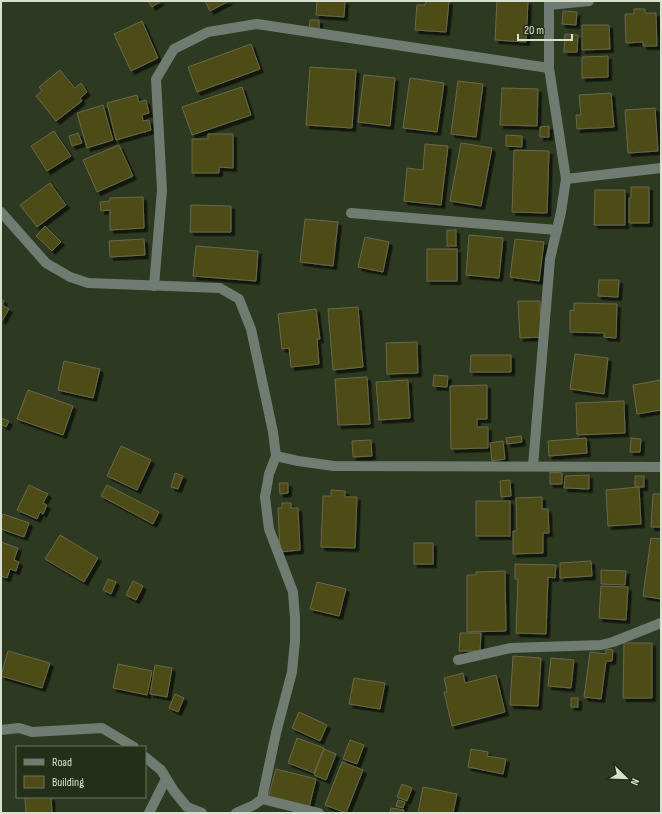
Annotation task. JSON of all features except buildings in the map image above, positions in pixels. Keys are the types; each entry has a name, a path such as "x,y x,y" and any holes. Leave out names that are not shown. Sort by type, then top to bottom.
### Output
{"street":[{"path":"533,466 550,260 561,212 566,179 549,68 549,3 590,1"},
{"path":"154,286 162,190 156,79 174,49 208,32 258,24 549,68"},
{"path":"566,179 661,168"},
{"path":"1,212 46,263 70,277 88,283 220,288 239,298 251,329 273,432 276,456 269,474 265,497 269,529 292,592 295,641 292,672 276,733 262,799 254,805 236,813"},
{"path":"351,213 557,230"},
{"path":"276,456 334,466 661,467"},
{"path":"458,660 511,648 601,645 613,642 661,623"},
{"path":"1,730 19,728 32,732 102,728 132,746"},
{"path":"146,758 161,770 187,807 202,813"},
{"path":"149,813 166,779"},
{"path":"262,799 314,812"}]}
